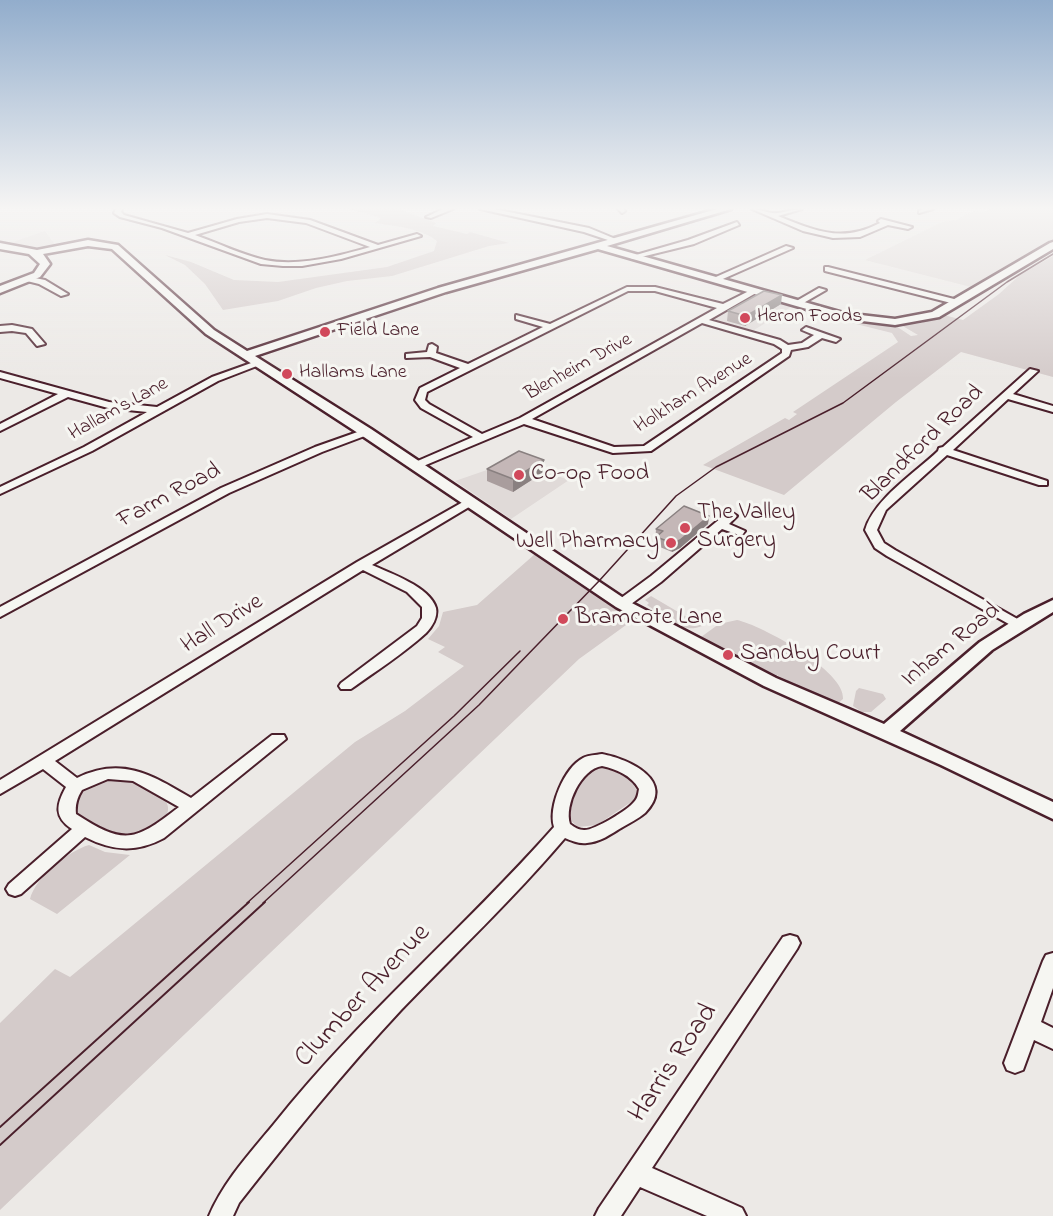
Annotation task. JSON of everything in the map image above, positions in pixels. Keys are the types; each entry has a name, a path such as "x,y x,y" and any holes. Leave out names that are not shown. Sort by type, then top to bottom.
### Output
{"street":[{"path":"0,290 30,279 40,273 44,266"},
{"path":"135,266 195,321 417,465 622,604 728,661 948,760 1053,811"},
{"path":"246,355 442,290 524,266"},
{"path":"663,266 854,318 895,322 930,316 1017,266"},
{"path":"712,280 746,266"},
{"path":"828,269 955,302"},
{"path":"30,279 42,282 64,294"},
{"path":"483,438 426,406 420,400 421,393 426,387 620,291 637,287 662,290 724,307"},
{"path":"796,303 822,290"},
{"name":"Blenheim Drive","path":"417,465 524,420 753,291"},
{"path":"519,317 549,326"},
{"name":"Holkham Avenue","path":"524,420 613,450 647,448 784,357 787,348 771,340 701,320"},
{"path":"0,329 26,330 34,334 39,342 51,338"},
{"path":"806,330 836,339"},
{"path":"787,348 805,345 822,334"},
{"path":"409,356 431,349 467,367"},
{"name":"Hallam's Lane","path":"0,491 88,449 214,379 257,363"},
{"name":"Blandford Road","path":"1016,624 891,553 879,545 871,530 882,508 943,450 1033,371"},
{"path":"0,375 108,405 157,410"},
{"path":"0,428 66,394"},
{"path":"1005,395 1053,409"},
{"name":"Farm Road","path":"0,612 252,478 302,455 366,432"},
{"path":"943,450 1043,483"},
{"name":"Hall Drive","path":"0,788 362,565 470,502"},
{"path":"622,604 656,579 726,520 739,531"},
{"path":"346,686 422,629 431,618 432,611 426,599 362,565"},
{"name":"Inham Road","path":"887,733 965,663 1016,624 1053,605"},
{"path":"191,806 142,778 125,772 99,774 76,786 67,802 66,811 69,818 114,843 136,843 148,840 278,739"},
{"path":"602,760 620,764 633,771 645,785 647,792 642,806 595,835 580,837 563,828 559,815 574,773 589,762 602,760"},
{"path":"45,762 76,786"},
{"path":"15,889 84,828"},
{"name":"Clumber Avenue","path":"221,1216 231,1195 312,1093 393,1004 521,877 563,828"},
{"name":"Harris Road","path":"607,1216 790,943"},
{"path":"1015,1063 1053,961"},
{"path":"1029,1026 1053,1039"},
{"path":"636,1173 734,1216"}],"shaded area":[{"path":"186,266 200,266 234,280 278,282 387,267 425,266 392,276 347,281 316,288 278,301 223,310 205,284"},
{"path":"888,266 1009,266 971,287"},
{"path":"1036,266 1053,266 1053,377 961,352 896,402 784,495 703,465 785,418 789,420 797,414 793,412 898,342 892,333 840,320 896,326 911,336 918,335 901,325 921,323 944,315 963,320 999,294 1020,275"},
{"path":"750,293 794,305 751,332 705,319"},
{"path":"513,461 569,480 511,519 455,481"},
{"path":"535,554 633,620 579,659 0,1210 0,1023 55,969 70,977 355,742 405,711 464,666 438,652 445,647 428,639 439,626 443,612 477,605"},
{"path":"651,596 702,626 687,628 673,623 647,605 649,603 645,600"},
{"path":"737,620 782,640 817,663 840,688 843,699 837,704 701,637 719,624"},
{"path":"859,688 883,694 886,699 871,712 862,712 853,706 856,691"},
{"path":"596,768 620,773 634,785 637,791 634,800 597,825 578,827 568,818 581,783"},
{"path":"127,777 160,795 168,805 168,812 158,825 142,834 127,837 114,834 77,814 75,804 83,789 100,781"},
{"path":"89,845 105,852 130,855 57,914 30,899 45,874 62,859"}],"building":[{"path":"764,291 782,295 746,316 728,311"},
{"path":"519,451 544,460 513,479 487,469"},
{"path":"684,506 709,516 680,540 673,543 656,537 663,531 656,529"}],"tram line":[{"path":"263,903 479,705 599,581 676,496 716,467 843,403 1007,282 1034,266"},
{"path":"247,903 454,716 520,651"},
{"path":"0,1127 249,902"},
{"path":"0,1145 265,902"}],"place":[{"name":"Heron Foods","path":"745,318"},
{"name":"Field Lane","path":"325,332"},
{"name":"Hallams Lane","path":"287,374"},
{"name":"Co-op Food","path":"519,475"},
{"name":"The Valley Surgery","path":"685,528"},
{"name":"Well Pharmacy","path":"671,543"},
{"name":"Bramcote Lane","path":"563,619"},
{"name":"Sandby Court","path":"728,655"}]}
